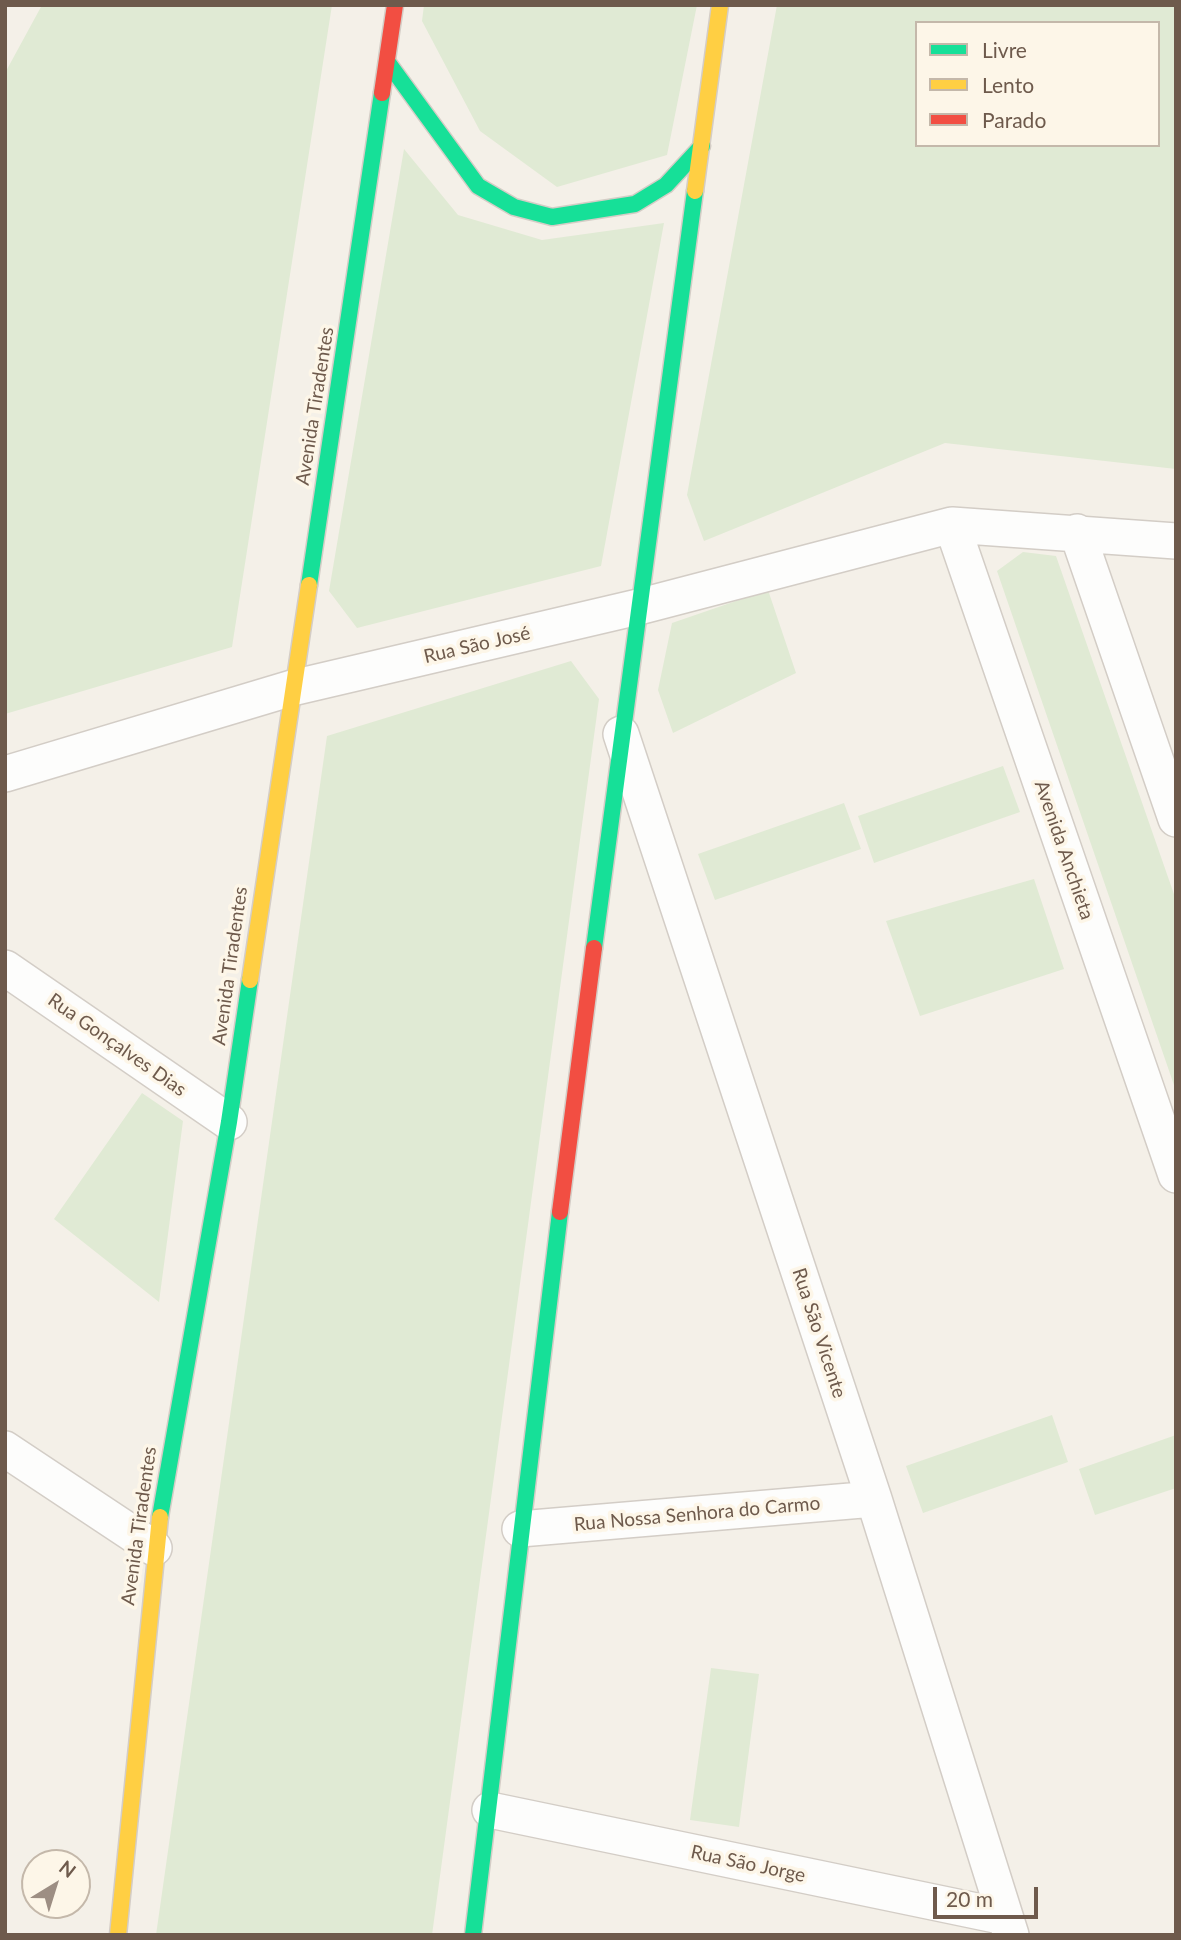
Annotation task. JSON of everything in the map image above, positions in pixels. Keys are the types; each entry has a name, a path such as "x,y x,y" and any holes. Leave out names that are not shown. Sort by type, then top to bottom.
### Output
{"street":[{"name":"Avenida Tiradentes","path":"118,1935 154,1548 229,1122 292,688 389,64 395,5"},
{"path":"473,1935 490,1810 520,1529 621,734 720,5"},
{"path":"389,64 478,186 514,207 552,217 635,204 666,185 702,146"},
{"name":"Rua São José","path":"5,774 292,688 638,607 953,525 1176,541"},
{"name":"Avenida Anchieta","path":"953,525 1176,1175"},
{"path":"1077,532 1176,819"},
{"name":"Rua São Vicente","path":"621,734 874,1499 1008,1926"},
{"name":"Rua Gonçalves Dias","path":"5,968 229,1122"},
{"path":"5,1449 154,1548"},
{"name":"Rua Nossa Senhora do Carmo","path":"520,1529 874,1499"},
{"name":"Rua São Jorge","path":"490,1810 1008,1926"}],"green space":[{"path":"42,5 332,5 232,647 5,714 5,73"},
{"path":"424,5 697,5 667,155 557,187 480,131 422,21"},
{"path":"777,5 1176,5 1176,469 945,443 704,541 687,495"},
{"path":"404,149 458,215 542,240 664,223 601,566 357,628 329,591"},
{"path":"1023,552 1056,556 1176,900 1176,1091 997,571"},
{"path":"768,590 796,673 673,733 658,690 672,623"},
{"path":"571,661 599,699 432,1935 156,1935 327,736"},
{"path":"1003,766 1020,812 874,863 858,816"},
{"path":"844,803 861,849 715,900 698,854"},
{"path":"1034,879 1064,969 920,1016 886,921"},
{"path":"142,1093 183,1121 159,1302 54,1219"},
{"path":"1052,1415 1068,1462 923,1513 906,1466"},
{"path":"1176,1435 1176,1488 1095,1515 1079,1469"},
{"path":"711,1668 759,1674 739,1827 690,1820"}],"traffic: fast":[{"path":"389,64 478,186 514,207 552,217 635,204 666,185 702,146"},
{"path":"309,585 382,93"},
{"path":"594,948 695,191"},
{"path":"160,1517 229,1122 250,980"},
{"path":"473,1935 560,1212"}],"traffic: slow":[{"path":"695,191 720,5"},
{"path":"250,980 309,585"},
{"path":"118,1935 160,1517"}],"traffic: jam":[{"path":"382,93 395,5"},
{"path":"560,1212 594,948"}]}
